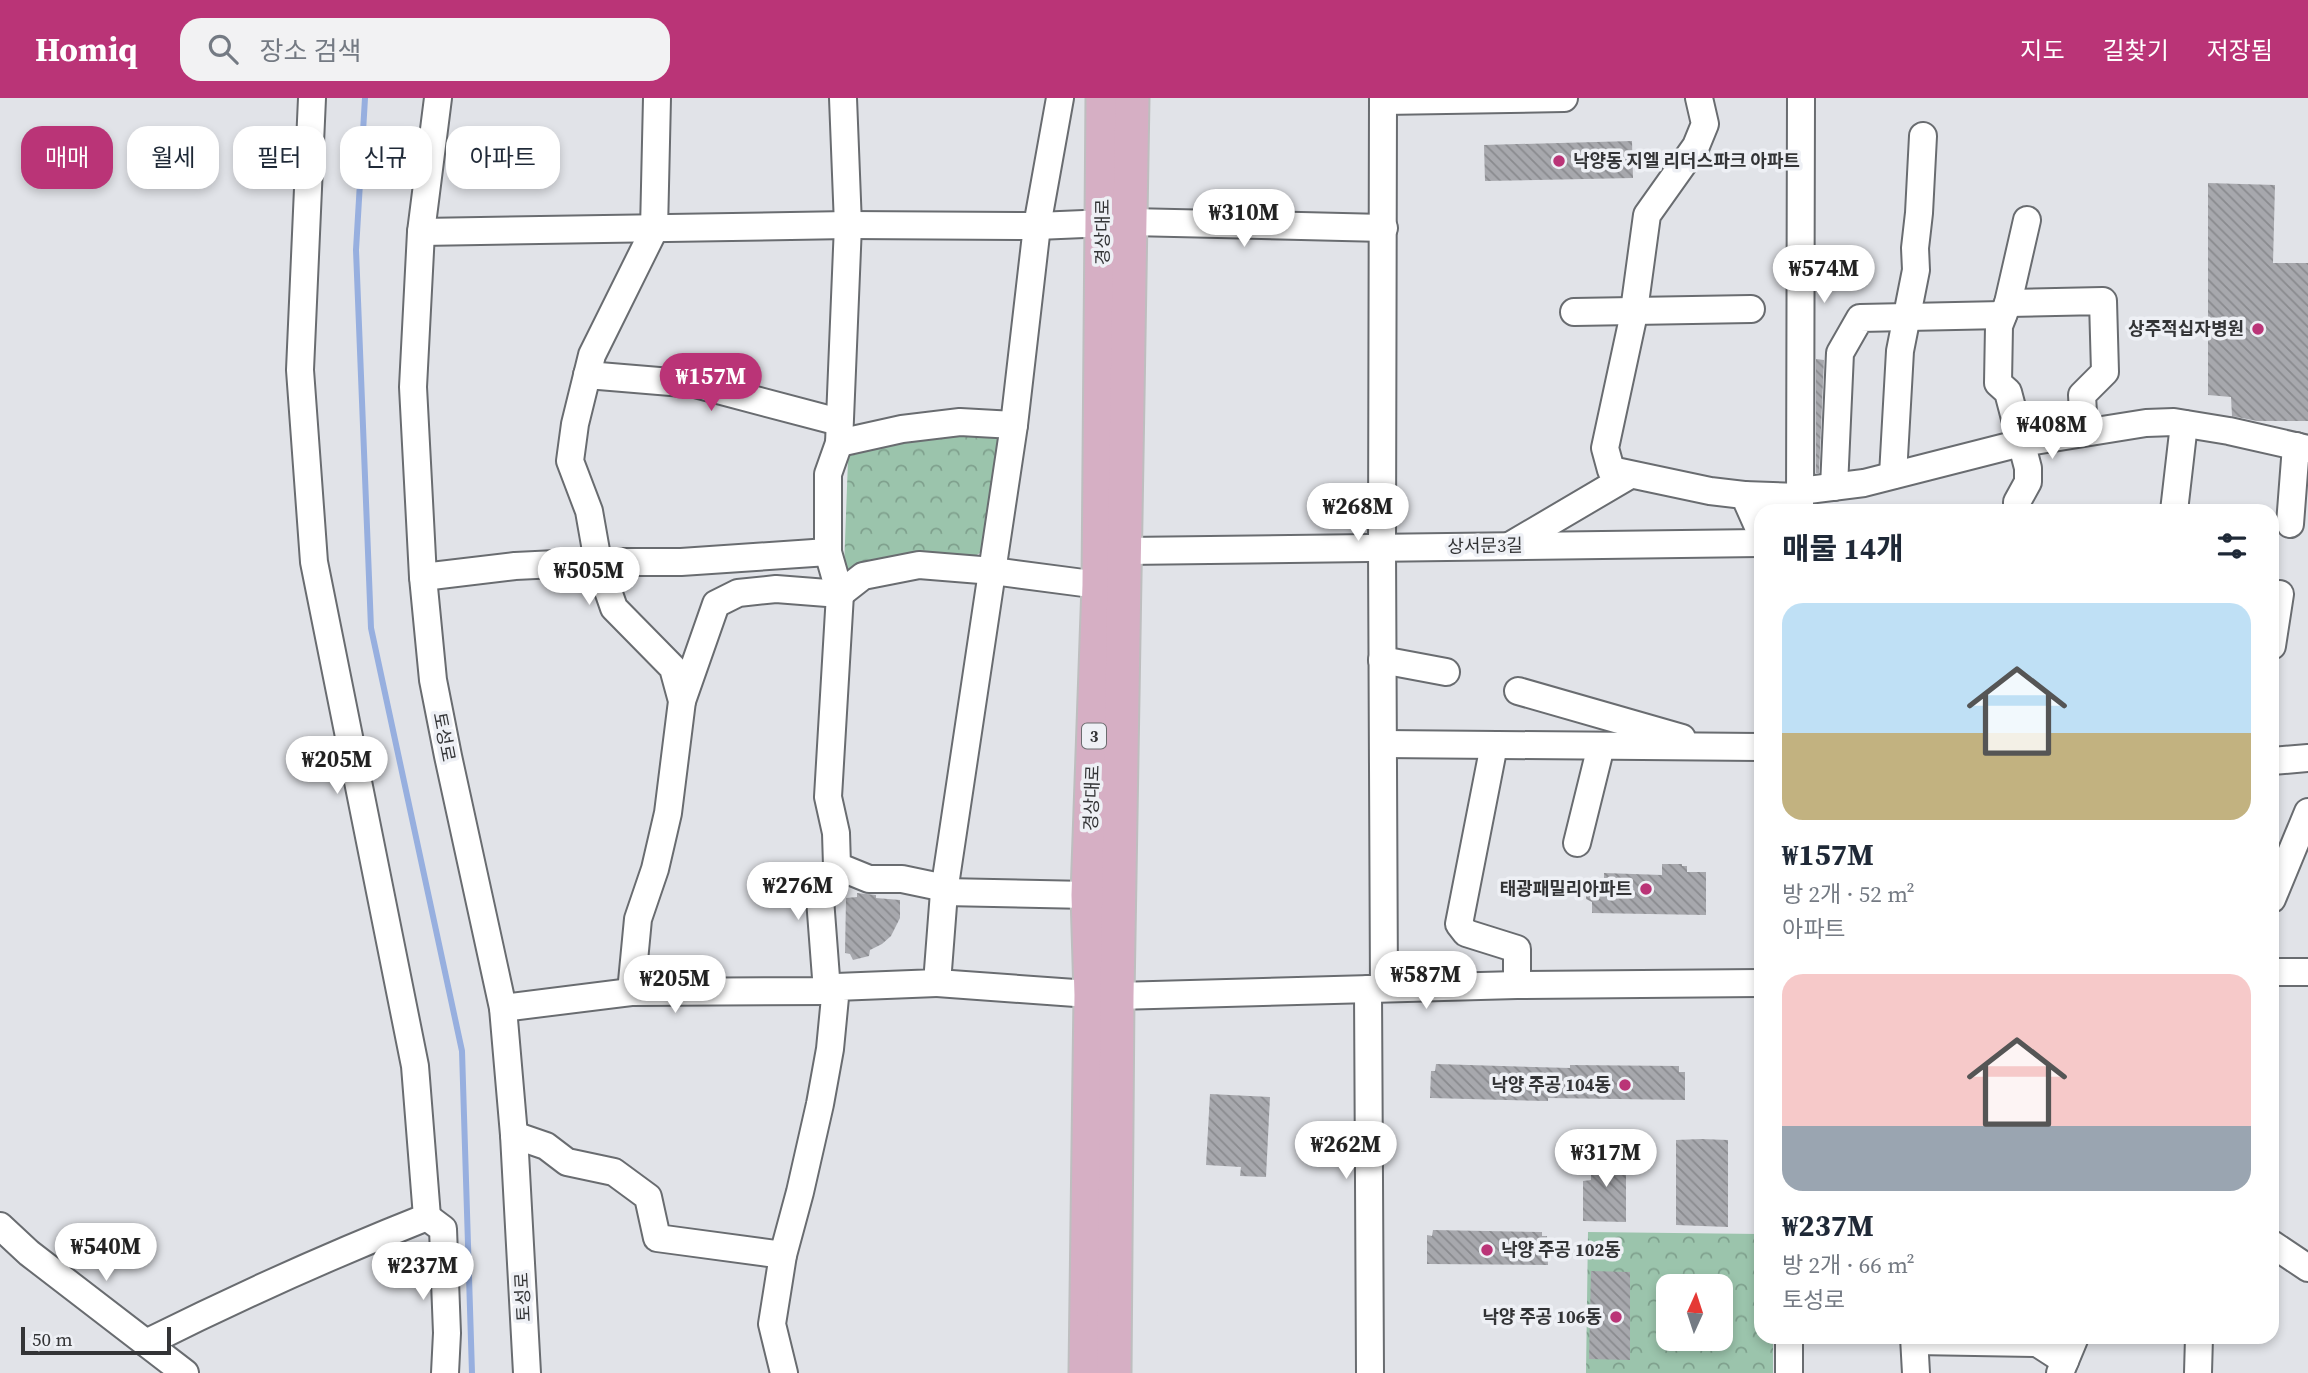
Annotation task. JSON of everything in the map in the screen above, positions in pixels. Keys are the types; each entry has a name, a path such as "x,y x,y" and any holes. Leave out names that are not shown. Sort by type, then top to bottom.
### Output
{"main road":[{"name":"경상대로","path":"1086,1373 1126,551 1117,223 1102,98"},
{"name":"경상대로","path":"1114,1373 1104,996 1088,895 1099,585 1117,223 1132,98"}],"street":[{"path":"312,98 300,370 314,562 415,1066 427,1217 443,1229 447,1333 445,1373"},
{"name":"토성로","path":"438,98 421,232 413,387 424,577 433,680 503,1008 514,1135 527,1373"},
{"path":"657,98 654,230 592,355 575,424 570,461 589,511 598,562 614,608 673,668 682,701"},
{"path":"783,1373 772,1324 783,1255 800,1192 830,1049 831,989 820,899 837,866 836,833 828,797 840,594 828,552 828,474 839,433 848,225 843,98"},
{"path":"937,983 944,890 1014,425 1037,226 1060,98"},
{"path":"1370,1373 1383,744 1384,100 1564,98"},
{"path":"1699,98 1705,124 1696,146 1647,215 1634,313 1605,448 1611,470 1710,491 1800,500 1833,487 1864,483 2021,443 2146,423 2174,422 2229,430 2302,448 2290,524"},
{"path":"1800,500 1801,98"},
{"path":"1893,475 1900,351 1916,270 1914,248 1919,213 1923,136"},
{"path":"2017,504 2028,482 2028,468 2008,392 1998,383 1998,326 2005,309 2027,220"},
{"path":"421,232 1117,223 1384,228"},
{"path":"1833,487 1840,353 1860,318 1906,317 2103,301 2105,372 2082,395 2084,432"},
{"path":"1574,313 1751,309"},
{"path":"587,375 695,384 839,433 960,422 1014,425"},
{"path":"2175,504 2185,424"},
{"path":"1510,546 1630,475"},
{"path":"1744,495 1754,518"},
{"name":"상서문3길","path":"1126,551 1754,543"},
{"path":"424,577 515,566 681,562 828,552"},
{"path":"631,992 638,919 655,869 668,813 682,701 716,604 738,593 776,589 840,594 863,576 919,565 993,571 1099,585"},
{"path":"2279,600 2280,594"},
{"path":"1382,660 1446,672"},
{"path":"1518,691 1713,747"},
{"path":"1383,744 1754,747"},
{"path":"1493,745 1460,924 1466,933 1517,948 1517,985"},
{"path":"1577,843 1601,746"},
{"path":"2279,760 2308,758"},
{"path":"2279,882 2308,812"},
{"path":"837,866 869,878 902,879 944,890 1088,895"},
{"path":"2279,972 2308,972"},
{"path":"503,1008 631,992 831,989 937,983 1104,996 1517,985 1754,983"},
{"path":"514,1135 546,1146 566,1162 614,1172 648,1197 657,1238 783,1255"},
{"path":"146,1343 334,1254 427,1217"},
{"path":"0,1226 29,1252 185,1373"},
{"path":"2279,1249 2308,1268"},
{"path":"1789,1344 1789,1373"},
{"path":"1915,1344 1916,1373"},
{"path":"2038,1344 2066,1357"},
{"path":"2199,1344 2199,1373"}],"green space":[{"path":"989,428 999,439 985,550 963,563 844,569 848,460 854,447"},
{"path":"1588,1232 1754,1234 1754,1344 1773,1344 1773,1373 1586,1373"}],"building":[{"name":"낙양동 지엘 리더스파크 아파트","path":"1632,141 1633,178 1485,181 1484,145"},
{"name":"상주적십자병원","path":"2208,183 2275,185 2273,263 2308,263 2308,421 2257,421 2232,416 2231,397 2208,395"},
{"path":"1816,359 1824,360 1819,473 1816,473"},
{"name":"태광패밀리아파트","path":"1662,864 1682,864 1687,866 1687,872 1706,872 1706,915 1592,913 1592,902 1586,899 1587,878 1604,879 1604,873 1662,875"},
{"path":"857,893 900,900 900,918 891,936 870,950 869,956 853,960 850,954 845,953 846,898 857,897"},
{"path":"1436,1064 1570,1068 1570,1065 1679,1066 1679,1072 1685,1072 1685,1100 1430,1098 1431,1071 1435,1071"},
{"path":"1210,1094 1270,1097 1266,1177 1240,1176 1241,1167 1206,1165"},
{"path":"1676,1140 1728,1140 1728,1227 1676,1225"},
{"path":"1591,1153 1626,1153 1626,1222 1583,1221 1583,1181 1591,1180"},
{"name":"낙양 주공 102동","path":"1433,1230 1542,1232 1542,1236 1547,1236 1548,1265 1427,1264 1427,1235 1432,1236"},
{"name":"낙양 주공 106동","path":"1591,1271 1630,1272 1630,1360 1589,1359"}],"waterway":[{"path":"365,98 356,250 371,628 462,1051 472,1373"}],"place":[{"name":"낙양동 지엘 리더스파크 아파트","path":"1559,161"},
{"name":"상주적십자병원","path":"2258,329"},
{"name":"태광패밀리아파트","path":"1646,889"},
{"name":"낙양 주공 104동","path":"1625,1085"},
{"name":"낙양 주공 102동","path":"1487,1250"},
{"name":"낙양 주공 106동","path":"1616,1317"}]}
